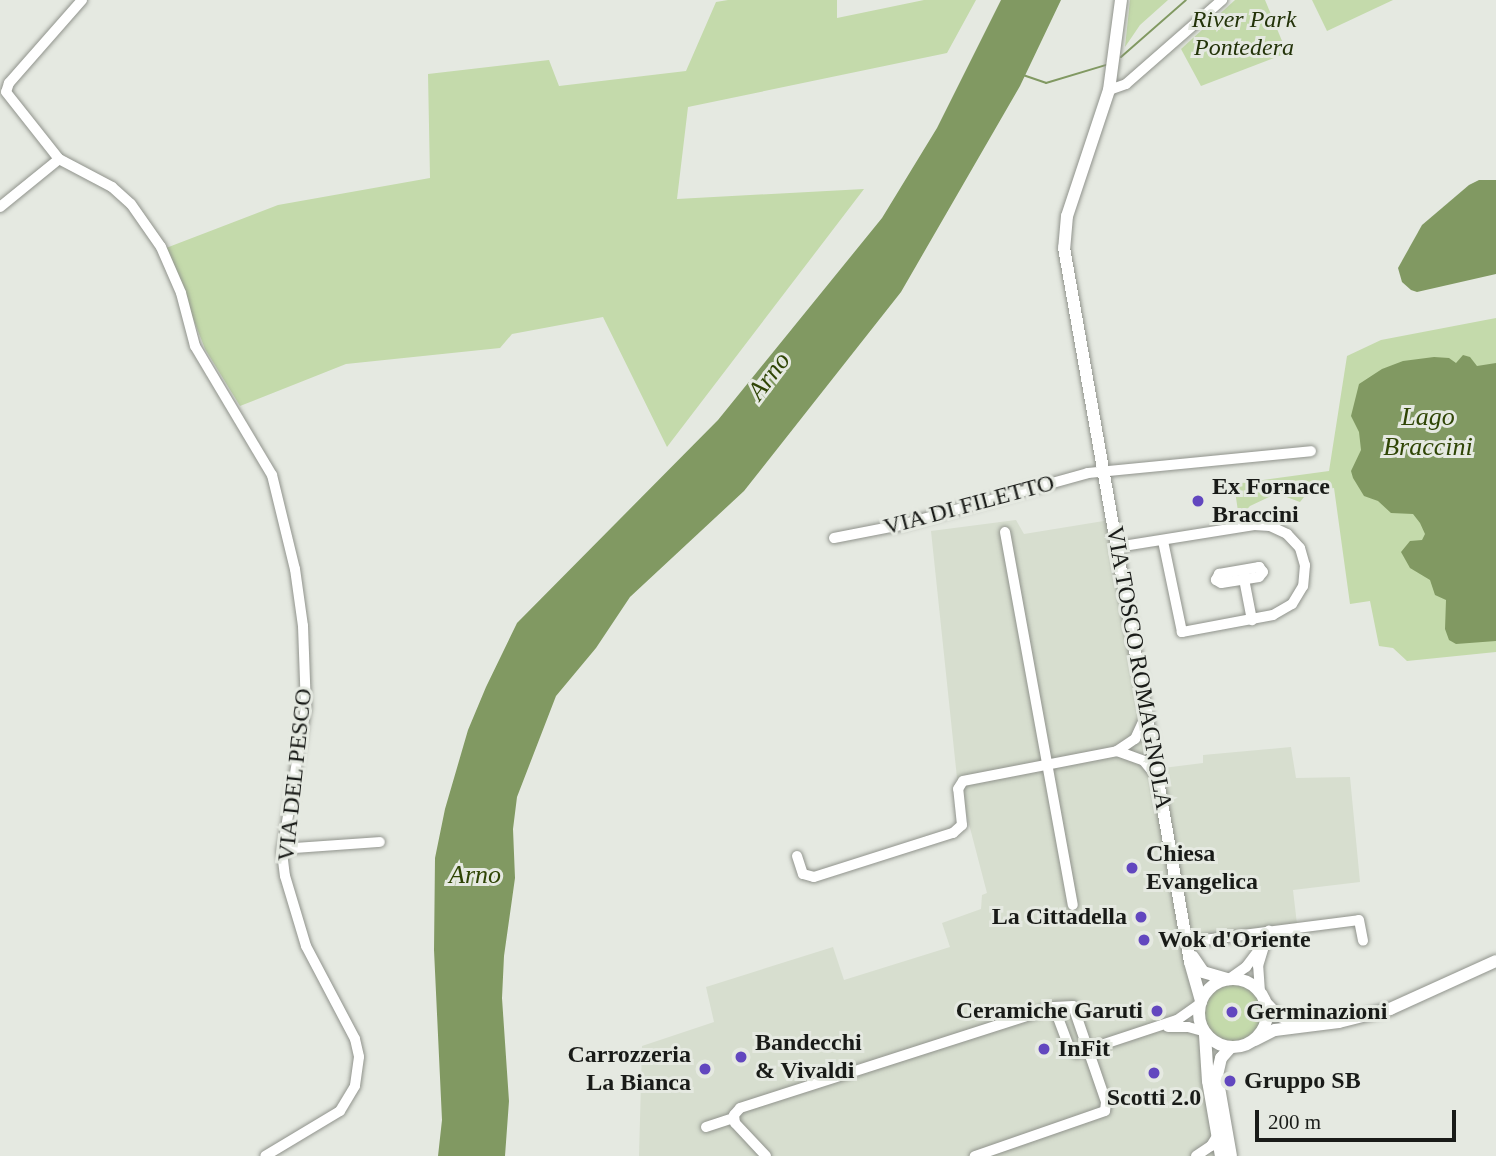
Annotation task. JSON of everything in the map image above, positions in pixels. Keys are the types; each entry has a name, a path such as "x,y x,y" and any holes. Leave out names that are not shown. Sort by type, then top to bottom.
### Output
{"main road":[{"name":"VIA TOSCO ROMAGNOLA","path":"1121,0 1109,90 1067,216 1064,237 1152,748 1193,944 1200,1002"},
{"name":"VIA TOSCO ROMAGNOLA","path":"1193,944 1203,972 1229,979"},
{"path":"1204,1033 1216,1044 1230,1048 1241,1047 1275,1031 1339,1022 1390,1009 1496,961"},
{"path":"1222,1156 1208,1081 1204,1033 1198,1015 1200,1002 1213,985 1229,979 1246,982 1282,1018 1305,1026"},
{"path":"1255,1040 1265,1026 1263,997"},
{"path":"1230,1048 1221,1058 1217,1076 1231,1156"}],"street":[{"path":"0,207 59,159 9,99 7,88 82,0"},
{"path":"1109,90 1126,84 1222,0"},
{"name":"VIA DEL PESCO","path":"59,159 112,187 131,204 161,247 181,293 195,346 272,475 295,569 303,626 306,708 282,849 285,876 306,946 355,1039 359,1058 355,1086 340,1111 265,1156"},
{"name":"VIA DI FILETTO","path":"834,538 901,525 1076,476 1203,460 1311,451"},
{"path":"1117,547 1257,524 1273,527 1287,534 1298,545 1304,561 1301,592 1286,609 1252,620 1181,632 1163,541"},
{"path":"1005,532 1073,905"},
{"path":"1244,579 1252,620"},
{"path":"1122,749 1137,735 1146,713"},
{"path":"797,856 802,873 814,877 957,832 962,822 958,786 964,780 1141,745 1152,748"},
{"path":"1135,756 1152,748"},
{"path":"1122,749 1150,766 1159,782"},
{"path":"282,849 380,842"},
{"path":"1193,944 1359,920 1363,941"},
{"path":"1229,979 1246,967 1263,945 1269,932"},
{"path":"1263,945 1257,974 1263,997"},
{"path":"1054,1007 1070,1049 1077,1053 1185,1016 1200,1002"},
{"path":"706,1127 733,1118 740,1108 757,1102 1054,1007 1073,1006 1106,1102 1104,1113 975,1156"},
{"path":"1158,1027 1182,1026 1204,1033"},
{"path":"733,1118 740,1130 766,1156"},
{"path":"1196,1156 1211,1146 1218,1135"}],"shaded area":[{"path":"1116,519 1163,768 1203,763 1203,755 1291,747 1296,778 1350,777 1360,882 1293,890 1297,924 1181,939 1195,996 1192,1005 1174,1024 1196,1033 1203,1043 1216,1156 639,1156 642,1046 714,1022 706,987 833,947 844,980 950,947 942,923 981,909 982,895 987,893 957,778 931,531 1016,520 1024,534"}],"green space":[{"path":"837,0 837,18 924,0 976,0 947,53 688,107 677,199 864,189 667,447 603,317 512,334 500,348 346,364 240,406 205,349 166,248 278,205 430,178 428,74 549,60 559,86 686,71 716,2"},
{"path":"1130,0 1168,0 1140,25 1125,47"},
{"name":"River Park Pontedera","path":"1235,0 1265,0 1287,53 1201,86 1181,49"},
{"path":"1312,0 1393,0 1327,31"},
{"path":"1496,318 1496,652 1407,661 1393,648 1379,646 1370,601 1350,604 1334,488 1308,492 1300,502 1281,495 1269,497 1250,506 1239,518 1234,484 1329,471 1347,356 1381,340"},
{"path":"1227,985 1239,985 1249,989 1257,997 1261,1013 1257,1029 1249,1037 1239,1041 1227,1041 1217,1037 1209,1029 1205,1019 1205,1007 1209,997 1217,989"}],"water":[{"name":"Arno","path":"1001,0 1061,0 1020,86 901,292 744,491 630,597 596,648 556,696 517,797 513,829 515,878 504,956 502,998 509,1101 505,1156 438,1156 442,1120 434,950 435,858 445,809 468,730 517,623 718,420 882,218 937,128"},
{"path":"1479,180 1496,180 1496,274 1417,292 1411,290 1402,282 1398,268 1422,225 1469,185"},
{"name":"Lago Braccini","path":"1463,355 1470,357 1477,366 1496,363 1496,641 1456,644 1449,640 1445,629 1446,600 1435,595 1430,580 1410,568 1401,552 1410,541 1422,540 1425,534 1420,523 1413,514 1391,513 1378,501 1364,496 1353,478 1351,471 1361,450 1359,432 1351,416 1359,384 1382,369 1403,361 1434,357 1449,358 1456,363"}],"waterway":[{"path":"1121,57 1186,0"},
{"path":"1023,75 1046,83 1106,65"}],"place":[{"name":"Ex Fornace Braccini","path":"1198,501"},
{"name":"Chiesa Evangelica","path":"1132,868"},
{"name":"La Cittadella","path":"1141,917"},
{"name":"Wok d'Oriente","path":"1144,940"},
{"name":"Ceramiche Garuti","path":"1157,1011"},
{"name":"Germinazioni","path":"1232,1012"},
{"name":"InFit","path":"1044,1049"},
{"name":"Bandecchi & Vivaldi","path":"741,1057"},
{"name":"Carrozzeria La Bianca","path":"705,1069"},
{"name":"Scotti 2.0","path":"1154,1073"},
{"name":"Gruppo SB","path":"1230,1081"}]}
